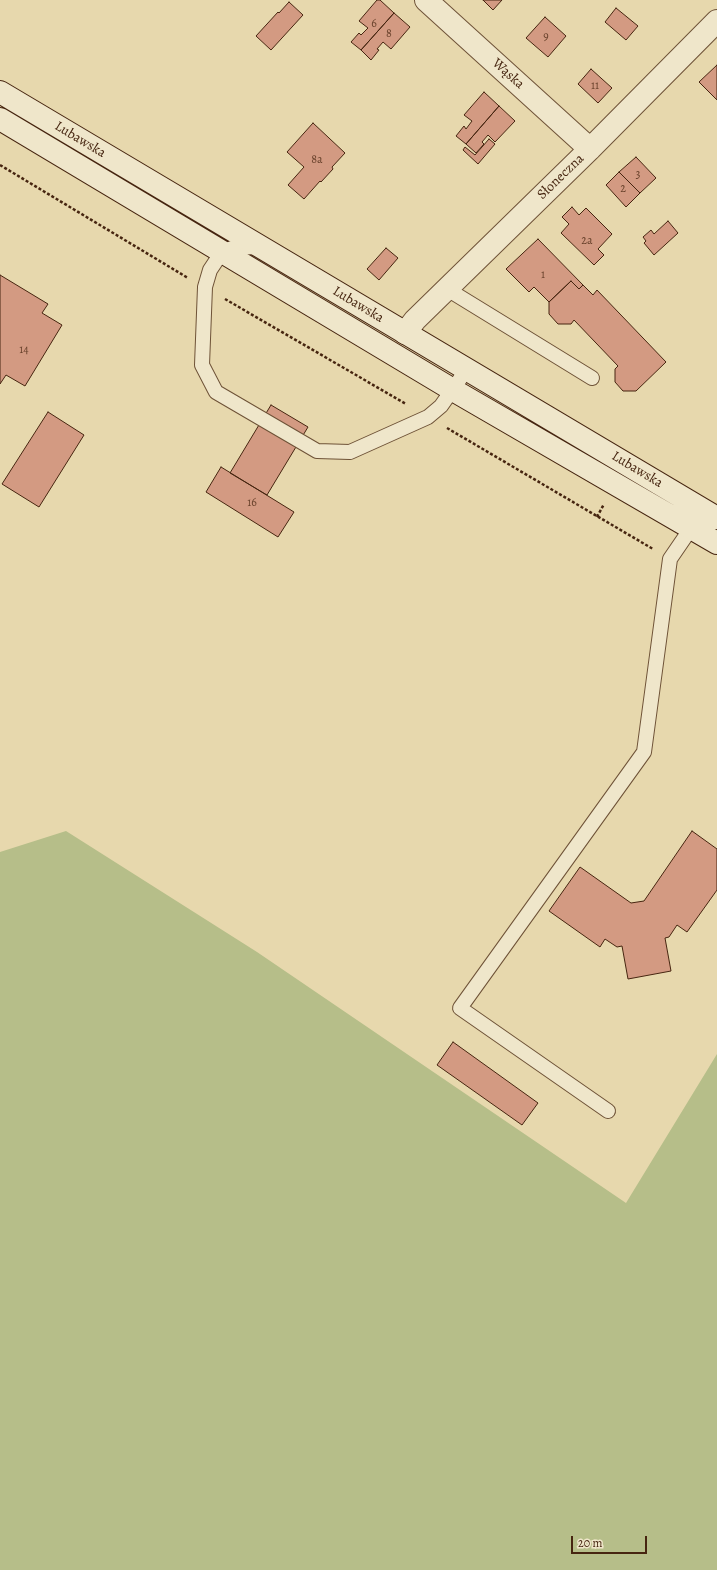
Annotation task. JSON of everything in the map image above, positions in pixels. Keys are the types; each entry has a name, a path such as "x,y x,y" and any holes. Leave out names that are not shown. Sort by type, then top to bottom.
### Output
{"main road":[{"name":"Wąska","path":"426,0 590,149"},
{"name":"Słoneczna","path":"405,333 415,320 590,149 717,21"},
{"name":"Lubawska","path":"0,92 710,514"},
{"name":"Lubawska","path":"0,119 453,390 717,543"},
{"path":"366,338 386,341 397,339 405,333"}],"lane":[{"path":"260,247 239,247 222,252 210,270 205,288 202,365 216,392 317,451 350,452 428,416 441,406 467,369"},
{"path":"447,289 592,378"},
{"path":"608,1111 460,1008 644,752 670,560 691,528 710,514"}],"path":[{"path":"0,165 205,288 428,416 670,560"}],"green space":[{"path":"66,831 257,952 626,1203 717,1054 717,1570 0,1570 0,852"}],"building":[{"path":"377,0 380,0 394,13 361,50 351,42 359,33 361,35 368,28 359,21"},
{"path":"483,0 502,0 493,10"},
{"path":"289,2 303,15 271,50 256,36"},
{"path":"616,8 638,26 626,40 605,22"},
{"path":"394,13 410,27 391,49 383,42 371,60 361,50"},
{"path":"545,17 566,36 548,57 526,38"},
{"path":"717,65 717,100 699,82"},
{"path":"591,69 612,88 598,103 578,84"},
{"path":"484,92 499,106 466,144 456,136 464,126 466,129 472,121 464,115"},
{"path":"499,106 515,121 495,142 488,135 482,142 484,144 476,153 466,144"},
{"path":"313,123 345,153 332,167 333,169 304,199 288,185 304,167 287,152"},
{"path":"489,139 495,144 478,164 463,150 465,147 475,155"},
{"path":"636,157 656,178 640,193 619,172"},
{"path":"619,172 640,193 626,207 606,185"},
{"path":"572,207 579,215 586,208 612,234 598,249 604,255 594,265 561,233 569,224 562,217"},
{"path":"668,221 678,233 654,255 644,243 646,241 643,237 651,230 654,234"},
{"path":"538,239 583,285 579,289 571,281 549,302 534,287 529,292 506,269"},
{"path":"386,248 398,258 379,280 367,269"},
{"path":"0,275 48,304 42,313 62,325 25,386 6,375 0,384"},
{"path":"571,281 579,289 583,285 593,295 597,290 666,362 636,391 623,391 615,382 615,369 618,366 574,320 571,324 558,324 549,314 549,302"},
{"path":"271,405 308,427 267,495 230,473"},
{"path":"48,412 84,435 39,507 2,484"},
{"path":"221,467 294,512 278,537 206,492"},
{"path":"692,831 717,849 717,890 687,932 677,925 669,937 665,938 671,971 628,979 622,946 617,947 605,939 600,947 549,911 580,867 631,903 644,901"},
{"path":"453,1042 538,1103 522,1125 437,1065"}]}
